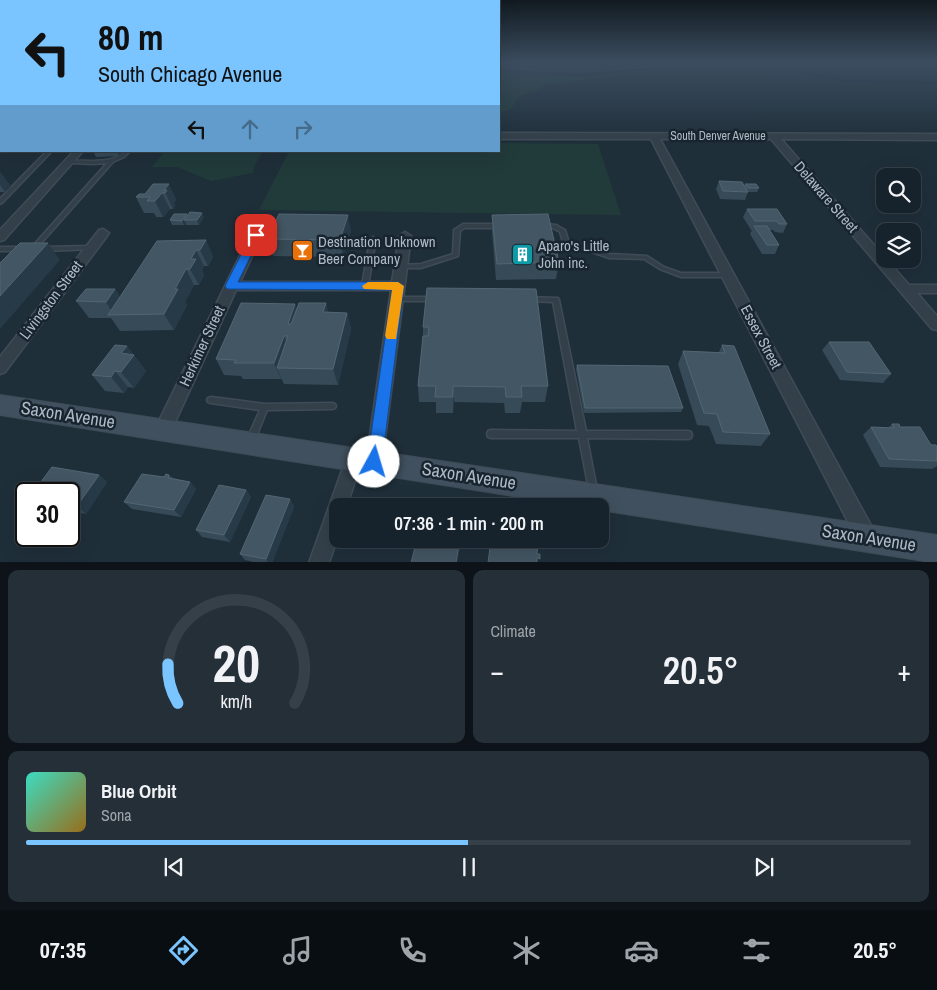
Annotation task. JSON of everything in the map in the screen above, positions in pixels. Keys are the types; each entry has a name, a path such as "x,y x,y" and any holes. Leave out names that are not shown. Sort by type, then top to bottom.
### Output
{"street":[{"name":"South Denver Avenue","path":"500,136 937,137"},
{"name":"Essex Street","path":"654,136 867,538"},
{"name":"Delaware Street","path":"774,137 908,289 937,325"},
{"path":"0,237 4,228 78,152"},
{"name":"Livingston Street","path":"0,368 103,233"},
{"name":"Herkimer Street","path":"163,430 256,235"},
{"path":"343,498 364,460 397,293 405,236"},
{"path":"231,286 365,286 397,293"},
{"path":"908,289 937,289"},
{"name":"Saxon Avenue","path":"0,405 937,548"},
{"path":"319,562 329,533"}],"lane":[{"path":"0,202 49,152"},
{"path":"68,162 111,162 122,158 127,152"},
{"path":"33,249 111,162"},
{"path":"401,266 421,266 456,255 457,230 463,226 508,226"},
{"path":"536,226 554,226 562,231 565,241 609,256 645,257 662,268 681,275 729,276"},
{"path":"365,286 373,239"},
{"path":"0,249 91,248"},
{"path":"397,293 444,299"},
{"path":"521,299 556,300 594,496"},
{"path":"211,400 265,407 332,406"},
{"path":"249,442 265,407"},
{"path":"491,434 688,435"}],"green space":[{"path":"500,88 540,88 520,97 512,107 500,112"},
{"path":"500,143 598,144 621,215 259,210 288,152 500,152"},
{"path":"164,152 262,152 254,167 253,173 211,181 177,167 152,167"}],"building":[{"path":"719,181 742,182 748,192 723,191"},
{"path":"153,184 169,184 164,190 167,190 165,193 162,193 155,201 147,201 150,197 136,197 139,194 145,194"},
{"path":"745,184 756,184 759,188 748,188"},
{"path":"747,209 777,209 787,224 779,224 777,221 755,221"},
{"path":"190,212 202,213 197,220 184,220"},
{"path":"174,214 187,214 182,221 170,220"},
{"path":"279,214 348,215 340,240 267,239"},
{"name":"Aparo's Little John inc.","path":"548,214 559,262 497,264 492,215"},
{"path":"754,226 767,226 779,245 767,245"},
{"path":"206,240 200,250 196,250 191,259 196,259 190,269 186,269 175,289 178,289 164,314 108,315 157,241"},
{"path":"20,243 48,243 0,296 0,263"},
{"path":"427,288 536,289 548,386 521,386 522,397 506,397 505,387 453,386 453,397 435,397 436,386 418,386 423,336 428,336 429,327 423,327"},
{"path":"86,289 115,289 106,302 76,301"},
{"path":"241,303 295,304 288,324 291,324 299,303 326,303 323,312 347,313 333,369 277,368 288,336 284,336 274,363 234,363 236,360 216,359"},
{"path":"829,342 869,342 891,374 847,372"},
{"path":"115,345 127,346 121,353 134,355 121,372 115,371 111,377 92,375"},
{"path":"722,345 734,346 770,434 723,432 717,414 704,413 683,351 725,353"},
{"path":"577,365 668,366 683,408 585,408"},
{"path":"892,424 899,424 900,427 920,427 931,445 936,445 937,447 937,461 889,459 871,427 894,428"},
{"path":"52,467 99,475 80,502 80,482 41,482"},
{"path":"142,474 164,477 166,474 169,475 168,478 190,482 174,510 124,502"},
{"path":"219,485 246,490 224,535 196,530"},
{"path":"266,495 290,499 266,559 240,554"},
{"path":"415,548 458,548 456,562 411,562"},
{"path":"490,548 538,548 537,554 540,554 540,559 537,558 537,562 488,562"}],"slow traffic":[{"path":"368,286 398,286 391,336"}],"place":[{"name":"Destination Unknown Beer Company","path":"302,251"},
{"name":"Aparo's Little John inc.","path":"522,255"}],"route":[{"path":"256,235 231,286 398,286 374,462"}]}
